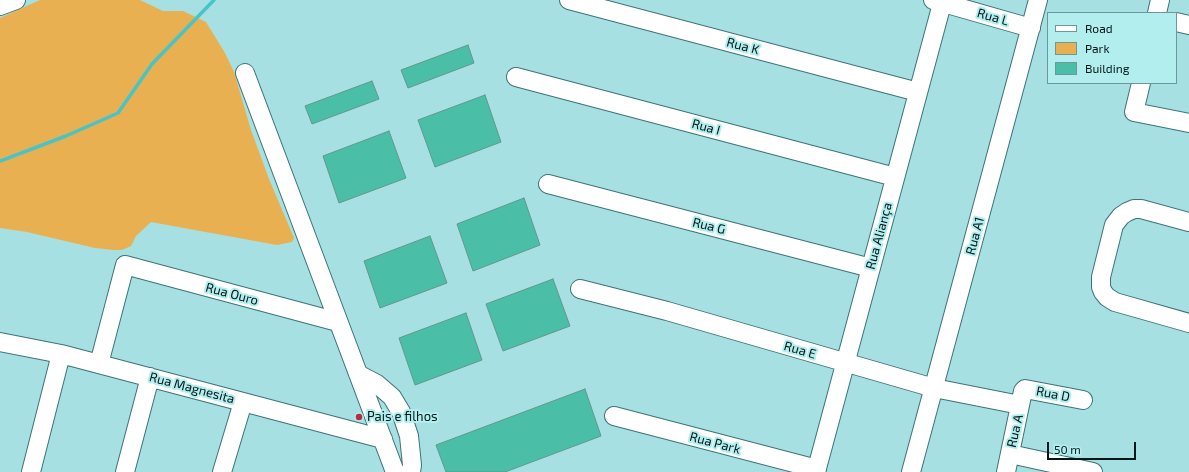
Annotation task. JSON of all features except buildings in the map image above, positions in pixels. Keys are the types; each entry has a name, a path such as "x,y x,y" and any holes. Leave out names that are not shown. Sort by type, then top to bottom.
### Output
{"street":[{"path":"0,6 16,0"},
{"name":"Rua K","path":"569,0 918,92"},
{"name":"Rua A1","path":"911,472 1038,0"},
{"path":"1157,12 1160,0"},
{"name":"Rua Aliança","path":"817,471 918,92 939,1"},
{"name":"Rua L","path":"939,1 1031,28"},
{"path":"1177,22 1189,25"},
{"path":"245,73 396,472"},
{"name":"Rua I","path":"516,77 895,177"},
{"path":"1141,84 1134,112 1189,123"},
{"name":"Rua G","path":"548,184 871,268"},
{"path":"1189,222 1141,209 1134,209 1127,212 1121,216 1114,225 1100,277 1103,292 1107,297 1115,302 1189,323"},
{"name":"Rua Ouro","path":"99,364 125,265 338,322"},
{"name":"Rua E","path":"580,289 667,311 934,388 1022,398"},
{"name":"Rua Magnesita","path":"0,342 61,354 150,377 384,442"},
{"path":"31,472 61,354"},
{"path":"358,374 377,384 392,397 401,412 409,436 412,465 411,472"},
{"path":"125,472 150,377"},
{"name":"Rua D","path":"1022,398 1027,389 1082,400"},
{"name":"Rua A","path":"1006,472 1022,398"},
{"path":"222,472 243,402"},
{"path":"376,421 388,413 401,412"},
{"name":"Rua Park","path":"614,416 817,471"},
{"path":"384,442 397,444 409,436"},
{"path":"1010,454 1093,472"}],"green space":[{"path":"40,0 140,0 163,11 183,11 206,22 225,53 234,72 251,130 269,179 294,238 292,242 277,245 151,222 136,236 131,246 122,250 114,250 95,248 27,232 0,228 0,18"}],"waterway":[{"path":"0,161 66,136 118,113 152,64 214,0"}],"place":[{"name":"Pais e filhos","path":"359,417"}]}
